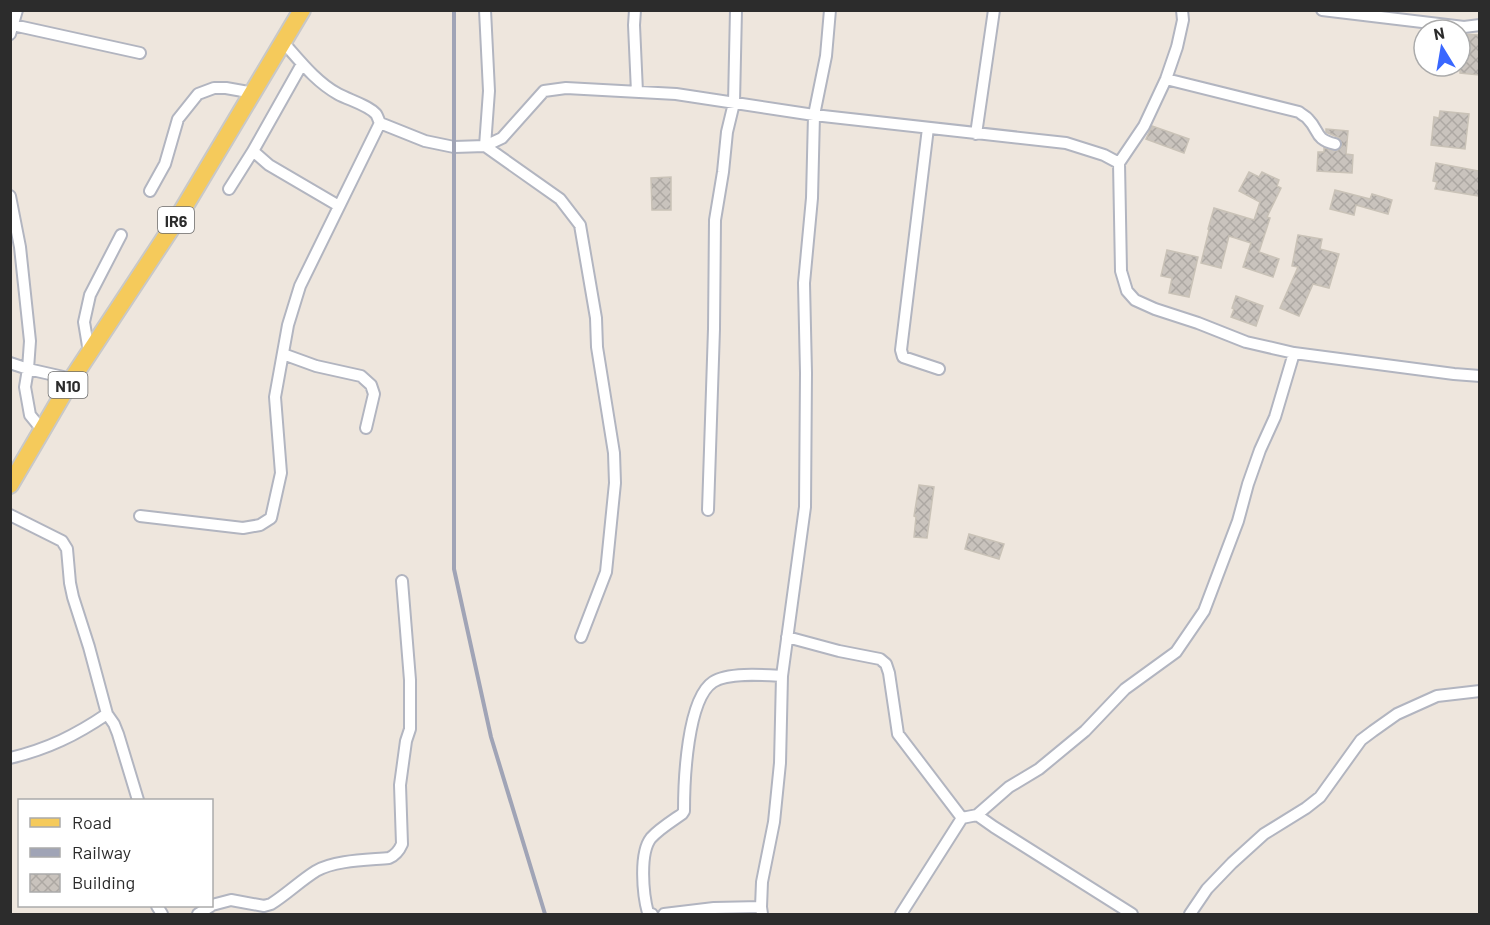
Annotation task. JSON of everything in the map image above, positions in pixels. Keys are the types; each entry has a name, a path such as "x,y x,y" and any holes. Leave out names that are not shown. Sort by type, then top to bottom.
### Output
{"main road":[{"path":"254,93 302,10"},
{"name":"IR6","path":"132,288 254,93"},
{"name":"N10","path":"10,485 72,379 132,288"}],"street":[{"path":"17,10 12,29 140,53"},
{"path":"485,10 489,92 485,146"},
{"path":"635,10 637,92"},
{"path":"708,510 715,220 727,132 734,103 736,10"},
{"path":"664,915 714,908 761,911 762,882 774,822 780,763 782,676 805,507 804,283 812,198 814,114 826,56 830,10"},
{"path":"976,134 994,10"},
{"path":"1182,10 1183,20 1177,47 1166,79 1144,126 1119,163 1121,271 1127,291 1131,296 1155,309 1246,342 1294,352 1479,376"},
{"path":"1322,10 1464,27 1479,25"},
{"path":"140,516 243,528 260,525 271,518 281,474 275,397 288,325 300,286 380,123 377,115 321,82 283,42"},
{"path":"229,189 302,64"},
{"path":"1166,79 1299,112 1310,120 1318,136 1335,144"},
{"path":"150,191 165,164 178,119 198,94 214,88 254,93"},
{"path":"380,123 425,141 454,147 485,146 502,138 544,91 566,88 676,94 814,114 1066,143 1104,155 1119,163"},
{"path":"928,128 902,350 903,357 939,369"},
{"path":"485,146 560,199 580,225 596,318 597,347 614,453 615,483 606,572 581,637"},
{"path":"253,151 269,165 339,206"},
{"path":"10,196 20,247 30,341 25,387 30,415 43,430"},
{"path":"89,352 84,322 90,295 121,235"},
{"path":"901,915 962,818 978,815 1009,787 1039,769 1085,730 1125,689 1176,652 1203,611 1238,521 1260,450 1275,417 1294,352"},
{"path":"284,354 316,366 361,376 371,385 374,394 366,428"},
{"path":"10,363 72,379"},
{"path":"10,515 62,542 67,549 73,597 107,714 118,734 137,799"},
{"path":"213,904 231,900 264,906 271,904 327,866 389,858 400,850 402,844 400,785 406,741 410,729 410,680 402,581"},
{"path":"787,637 838,651 880,659 886,664 898,734 962,818"},
{"path":"652,915 648,913 645,903 643,858 646,845 652,836 684,811 689,741 694,713 705,690 714,681 731,677 782,676"},
{"path":"1190,915 1207,889 1232,863 1264,834 1320,797 1361,740 1397,714 1437,696 1479,691"},
{"path":"10,758 33,753 53,745 80,732 107,714"},
{"path":"978,815 1132,915"}],"building":[{"path":"1472,35 1479,35 1479,75 1472,74"},
{"path":"1440,111 1469,114 1465,149 1431,145 1434,117 1439,118"},
{"path":"1152,126 1189,139 1184,153 1146,139"},
{"path":"1326,129 1348,131 1346,154 1353,155 1352,173 1317,171 1318,152 1324,152 1324,148 1337,151 1342,146 1340,138 1326,132"},
{"path":"1436,163 1479,171 1479,196 1435,189 1437,182 1433,181"},
{"path":"1249,172 1259,177 1262,172 1279,180 1277,186 1281,188 1267,217 1270,218 1259,252 1279,259 1273,277 1243,267 1251,243 1229,236 1221,268 1201,263 1214,208 1254,220 1260,202 1239,191"},
{"path":"671,177 671,210 652,210 651,178"},
{"path":"1335,190 1370,199 1372,194 1392,200 1388,214 1356,205 1354,215 1330,209"},
{"path":"1298,235 1322,239 1320,249 1339,254 1329,288 1313,284 1299,316 1280,308 1298,267 1292,266"},
{"path":"1167,250 1198,257 1189,297 1169,293 1172,278 1161,276"},
{"path":"1236,296 1263,306 1256,326 1231,317"},
{"path":"919,485 934,487 927,538 914,537 916,517 914,516"},
{"path":"969,534 1004,544 999,559 965,549"}],"railway":[{"path":"454,10 454,569 491,737 545,914"}]}
